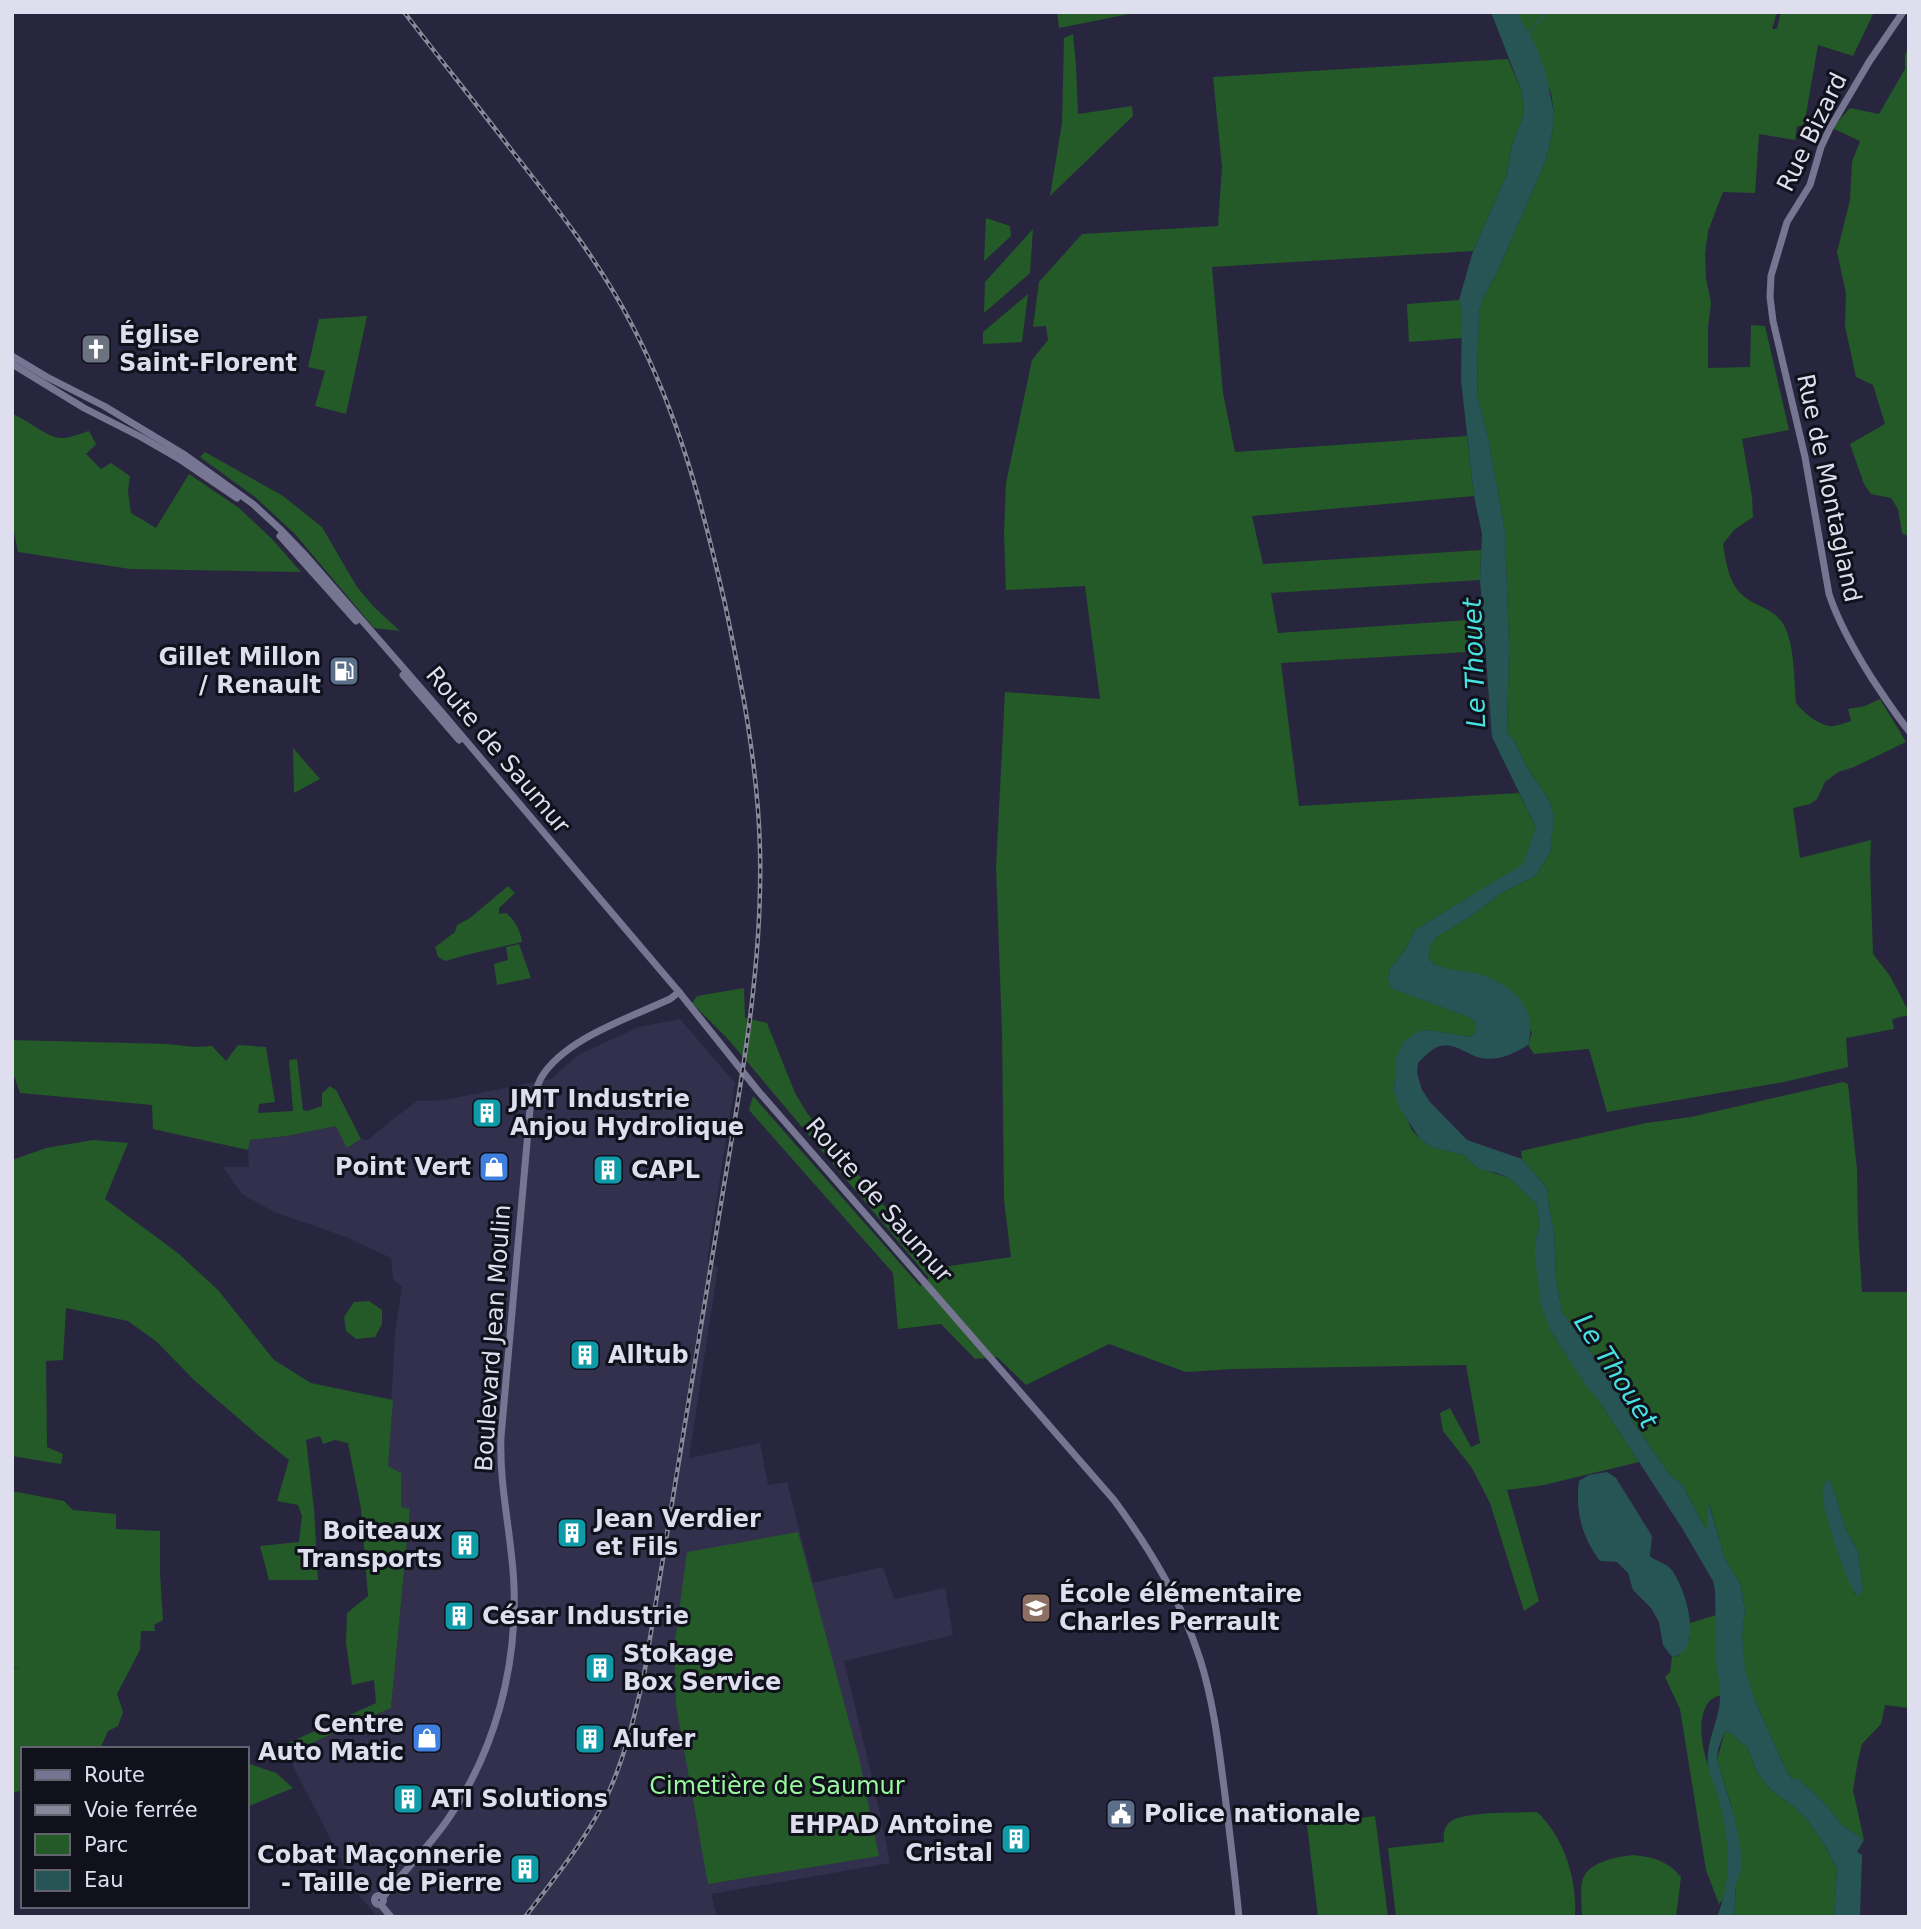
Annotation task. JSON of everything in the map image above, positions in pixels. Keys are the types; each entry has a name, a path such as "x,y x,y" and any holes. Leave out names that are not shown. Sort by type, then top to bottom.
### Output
{"main road":[{"name":"Rue Bizard","path":"1771,276 1787,222 1810,185 1821,147 1830,128 1869,62 1903,12"},
{"name":"Rue de Montagland","path":"1771,276 1773,321 1805,457 1829,594 1842,628 1883,695 1909,731"},
{"path":"12,356 185,454 216,479"},
{"path":"12,364 84,408 216,479"},
{"name":"Route de Saumur","path":"216,479 250,507 293,551 501,788 677,993 699,1024 995,1362 1126,1517 1157,1564 1182,1614 1199,1658 1213,1712 1240,1917"},
{"name":"Boulevard Jean Moulin","path":"391,1917 382,1901 461,1799 474,1776 498,1719 507,1680 513,1639 514,1584 500,1468 501,1437 530,1109 535,1092 542,1078 564,1052 677,993"}],"shaded area":[{"path":"680,1019 735,1083 707,1261 718,1267 689,1458 760,1443 768,1485 787,1482 813,1583 883,1567 894,1599 945,1588 953,1635 844,1661 890,1863 711,1894 717,1917 378,1917 360,1897 287,1754 391,1708 410,1509 401,1508 388,1466 395,1333 402,1287 393,1279 391,1258 346,1237 274,1212 242,1194 223,1167 249,1167 250,1140 337,1126 348,1148 361,1139 368,1140 417,1101 444,1100 551,1079 578,1055 639,1027"}],"green space":[{"path":"1057,12 1139,12 1059,28"},
{"path":"1517,12 1777,12 1772,29 1777,29 1781,12 1874,12 1853,56 1818,45 1804,126 1797,126 1795,140 1759,134 1755,193 1723,192 1708,231 1705,254 1711,303 1708,368 1750,367 1751,325 1765,326 1789,430 1742,439 1753,517 1734,530 1723,544 1732,581 1746,598 1770,611 1782,622 1792,650 1796,703 1802,710 1820,723 1834,726 1851,721 1848,709 1865,706 1880,699 1906,742 1838,772 1825,782 1817,799 1810,804 1793,808 1800,858 1871,840 1873,954 1890,976 1909,1012 1909,1015 1892,1019 1894,1029 1846,1038 1848,1067 1784,1082 1607,1112 1589,1049 1534,1054 1528,1045 1532,1032 1450,970 1433,964 1428,956 1429,946 1436,937 1470,917 1500,894 1535,876 1550,853 1554,818 1550,802 1526,766 1514,740 1507,733 1509,646 1505,532 1488,437 1478,399 1477,382 1479,312 1483,298 1546,160 1552,133 1554,113 1551,93"},
{"path":"1073,34 1078,114 1132,106 1133,116 1050,196 1062,123 1064,38"},
{"path":"1909,46 1909,537 1902,533 1898,509 1891,498 1871,494 1864,484 1850,444 1885,424 1873,385 1856,377 1845,326 1846,293 1837,252 1850,200 1852,162 1860,141 1832,128 1850,108 1879,114 1905,69 1905,55"},
{"path":"1508,59 1522,92 1524,114 1512,145 1507,174 1473,251 1212,267 1223,393 1235,452 1467,436 1474,496 1252,516 1263,564 1481,550 1480,580 1271,593 1278,633 1483,619 1484,651 1281,663 1299,806 1519,793 1536,827 1524,864 1415,930 1406,948 1390,969 1388,979 1391,988 1469,1017 1476,1023 1476,1032 1470,1037 1428,1030 1418,1032 1395,1079 1394,1092 1412,1130 1420,1139 1431,1147 1464,1155 1476,1167 1509,1178 1536,1202 1540,1225 1535,1242 1550,1330 1639,1462 1544,1485 1507,1490 1539,1601 1524,1611 1490,1503 1472,1468 1443,1431 1440,1413 1450,1408 1471,1447 1480,1443 1466,1365 1186,1372 1109,1344 1026,1385 997,1357 975,1359 941,1324 898,1329 893,1273 749,1110 753,1096 920,1286 929,1278 728,1039 692,1003 697,996 744,988 745,1018 767,1023 795,1093 807,1113 936,1268 1011,1257 1004,1200 996,867 1005,692 1100,699 1085,586 1006,590 1006,483 1032,360 1048,340 1046,326 1033,327 1039,282 1082,234 1218,226 1222,167 1213,77"},
{"path":"986,218 1010,226 1011,236 984,261"},
{"path":"1033,229 1030,273 984,313 985,282"},
{"path":"1028,294 1022,342 983,344 983,332"},
{"path":"1459,300 1462,338 1409,342 1407,304"},
{"path":"367,316 346,414 315,406 325,371 308,367 319,319"},
{"path":"12,414 55,437 67,438 89,431 96,444 86,454 101,469 111,463 130,476 128,491 131,513 156,528 189,474 239,508 272,539 301,572 130,569 18,552 12,522"},
{"path":"205,452 283,496 322,527 357,587 400,631 374,628 295,534 255,497 200,457"},
{"path":"293,748 320,779 294,793"},
{"path":"508,886 515,893 499,908 499,914 506,913 512,918 522,942 445,961 438,957 435,947 455,932 457,925 470,918"},
{"path":"519,944 531,978 497,985 494,964 508,960 506,947"},
{"path":"12,1040 212,1046 226,1061 238,1045 266,1047 275,1102 259,1104 258,1113 293,1111 289,1060 297,1059 303,1110 322,1106 322,1093 330,1086 336,1090 361,1139 347,1148 336,1126 250,1140 248,1150 153,1129 152,1105 20,1093 12,1070"},
{"path":"1843,1082 1848,1084 1857,1170 1862,1292 1909,1292 1909,1708 1885,1705 1881,1724 1862,1744 1853,1790 1864,1840 1843,1826 1799,1779 1792,1779 1755,1701 1718,1696 1710,1701 1702,1717 1705,1757 1732,1808 1717,1760 1725,1731 1747,1746 1756,1770 1770,1789 1808,1821 1822,1841 1837,1869 1834,1917 1734,1917 1736,1885 1719,1904 1706,1870 1680,1709 1665,1677 1670,1672 1672,1657 1678,1656 1690,1638 1690,1623 1716,1615 1716,1661 1744,1668 1742,1635 1745,1611 1741,1585 1725,1559 1709,1503 1708,1531 1682,1484 1670,1475 1633,1422 1609,1377 1562,1312 1547,1188 1522,1159 1521,1151 1646,1123 1691,1117","holes":["1831,1481 1846,1530 1858,1551 1863,1589 1855,1594 1838,1554 1834,1535"]},
{"path":"93,1140 128,1143 105,1199 179,1254 218,1290 274,1360 311,1383 393,1400 388,1466 401,1473 401,1507 410,1509 391,1708 287,1754 286,1744 376,1703 374,1680 352,1685 346,1643 347,1613 368,1596 361,1509 348,1443 335,1440 323,1444 320,1436 306,1440 318,1580 269,1580 260,1546 299,1542 302,1516 298,1505 277,1501 289,1460 194,1380 157,1342 128,1321 66,1308 63,1360 46,1361 47,1447 63,1454 61,1464 12,1456 12,1160 46,1148"},
{"path":"369,1301 382,1310 382,1324 375,1337 356,1339 346,1331 344,1317 354,1302"},
{"path":"12,1491 64,1501 73,1510 116,1514 116,1529 160,1531 163,1620 154,1625 155,1631 141,1631 140,1650 117,1694 123,1712 118,1726 108,1731 101,1747 21,1747 21,1791 12,1793 12,1669 20,1669 12,1668"},
{"name":"Cimetière de Saumur","path":"798,1532 859,1758 879,1856 708,1884 676,1705 674,1649 687,1552"},
{"path":"248,1763 276,1773 293,1788 248,1807"},
{"path":"1537,1812 1555,1834 1567,1859 1574,1887 1575,1915 1396,1917 1388,1848 1444,1842 1444,1831 1450,1822 1457,1818 1492,1813"},
{"path":"1375,1816 1388,1917 1318,1917 1307,1825"},
{"path":"1633,1855 1660,1861 1681,1877 1676,1917 1582,1917 1581,1887 1584,1876 1602,1862"}],"water":[{"path":"1491,12 1517,12 1536,46 1545,70 1554,113 1546,160 1483,298 1479,312 1477,382 1478,399 1488,437 1505,532 1509,646 1507,733 1514,740 1526,766 1550,802 1554,818 1550,853 1535,876 1500,894 1470,917 1436,937 1428,956 1433,964 1483,975 1516,995 1530,1022 1528,1045 1506,1056 1488,1059 1451,1046 1440,1046 1418,1063 1417,1073 1422,1090 1430,1102 1467,1140 1522,1159 1547,1188 1562,1312 1609,1377 1633,1422 1670,1475 1682,1484 1707,1530 1708,1501 1725,1559 1741,1585 1745,1611 1742,1635 1745,1669 1755,1701 1786,1770 1792,1779 1799,1779 1828,1807 1843,1826 1864,1840 1857,1852 1862,1855 1860,1917 1834,1917 1837,1869 1822,1841 1794,1807 1770,1789 1756,1770 1747,1746 1725,1731 1717,1760 1735,1819 1742,1867 1736,1884 1734,1917 1717,1917 1726,1886 1728,1856 1722,1812 1708,1760 1710,1740 1720,1704 1713,1581 1682,1528 1550,1330 1541,1305 1535,1258 1535,1242 1540,1225 1536,1203 1509,1178 1476,1167 1464,1155 1431,1147 1420,1139 1399,1107 1394,1092 1396,1058 1403,1042 1418,1032 1428,1030 1470,1037 1476,1032 1476,1023 1469,1017 1390,988 1390,969 1406,948 1415,930 1523,864 1536,827 1492,737 1480,580 1482,534 1474,496 1461,380 1462,313 1459,300 1473,251 1507,174 1512,145 1524,114 1522,92"},
{"path":"1607,1472 1616,1478 1652,1536 1650,1556 1669,1567 1686,1601 1690,1631 1688,1643 1682,1652 1672,1657 1663,1645 1659,1622 1651,1608 1633,1590 1628,1573 1617,1562 1600,1561 1584,1533 1578,1503 1579,1481 1589,1475"},
{"path":"1826,1481 1831,1481 1846,1530 1858,1551 1863,1589 1859,1597 1848,1580 1824,1506 1823,1489"}],"waterway":[{"path":"1529,33 1546,12"}],"railway":[{"path":"404,12 578,237 633,327 664,394 688,463 717,568 743,696 759,819 760,898 747,1040 644,1675 623,1756 604,1802 577,1847 525,1917"}],"place":[{"name":"Église Saint-Florent","path":"96,349"},
{"name":"Gillet Millon / Renault","path":"344,671"},
{"name":"JMT Industrie Anjou Hydrolique","path":"487,1113"},
{"name":"Point Vert","path":"494,1167"},
{"name":"CAPL","path":"608,1170"},
{"name":"Alltub","path":"585,1355"},
{"name":"Jean Verdier et Fils","path":"572,1533"},
{"name":"Boiteaux Transports","path":"465,1545"},
{"name":"École élémentaire Charles Perrault","path":"1036,1608"},
{"name":"César Industrie","path":"459,1616"},
{"name":"Stokage Box Service","path":"600,1668"},
{"name":"Centre Auto Matic","path":"427,1738"},
{"name":"Alufer","path":"590,1739"},
{"name":"ATI Solutions","path":"408,1799"},
{"name":"Police nationale","path":"1121,1814"},
{"name":"EHPAD Antoine Cristal","path":"1016,1839"},
{"name":"Cobat Maçonnerie - Taille de Pierre","path":"525,1869"}],"water label":[{"name":"Le Thouet","path":"1474,663"},
{"name":"Le Thouet","path":"1616,1371"}]}
